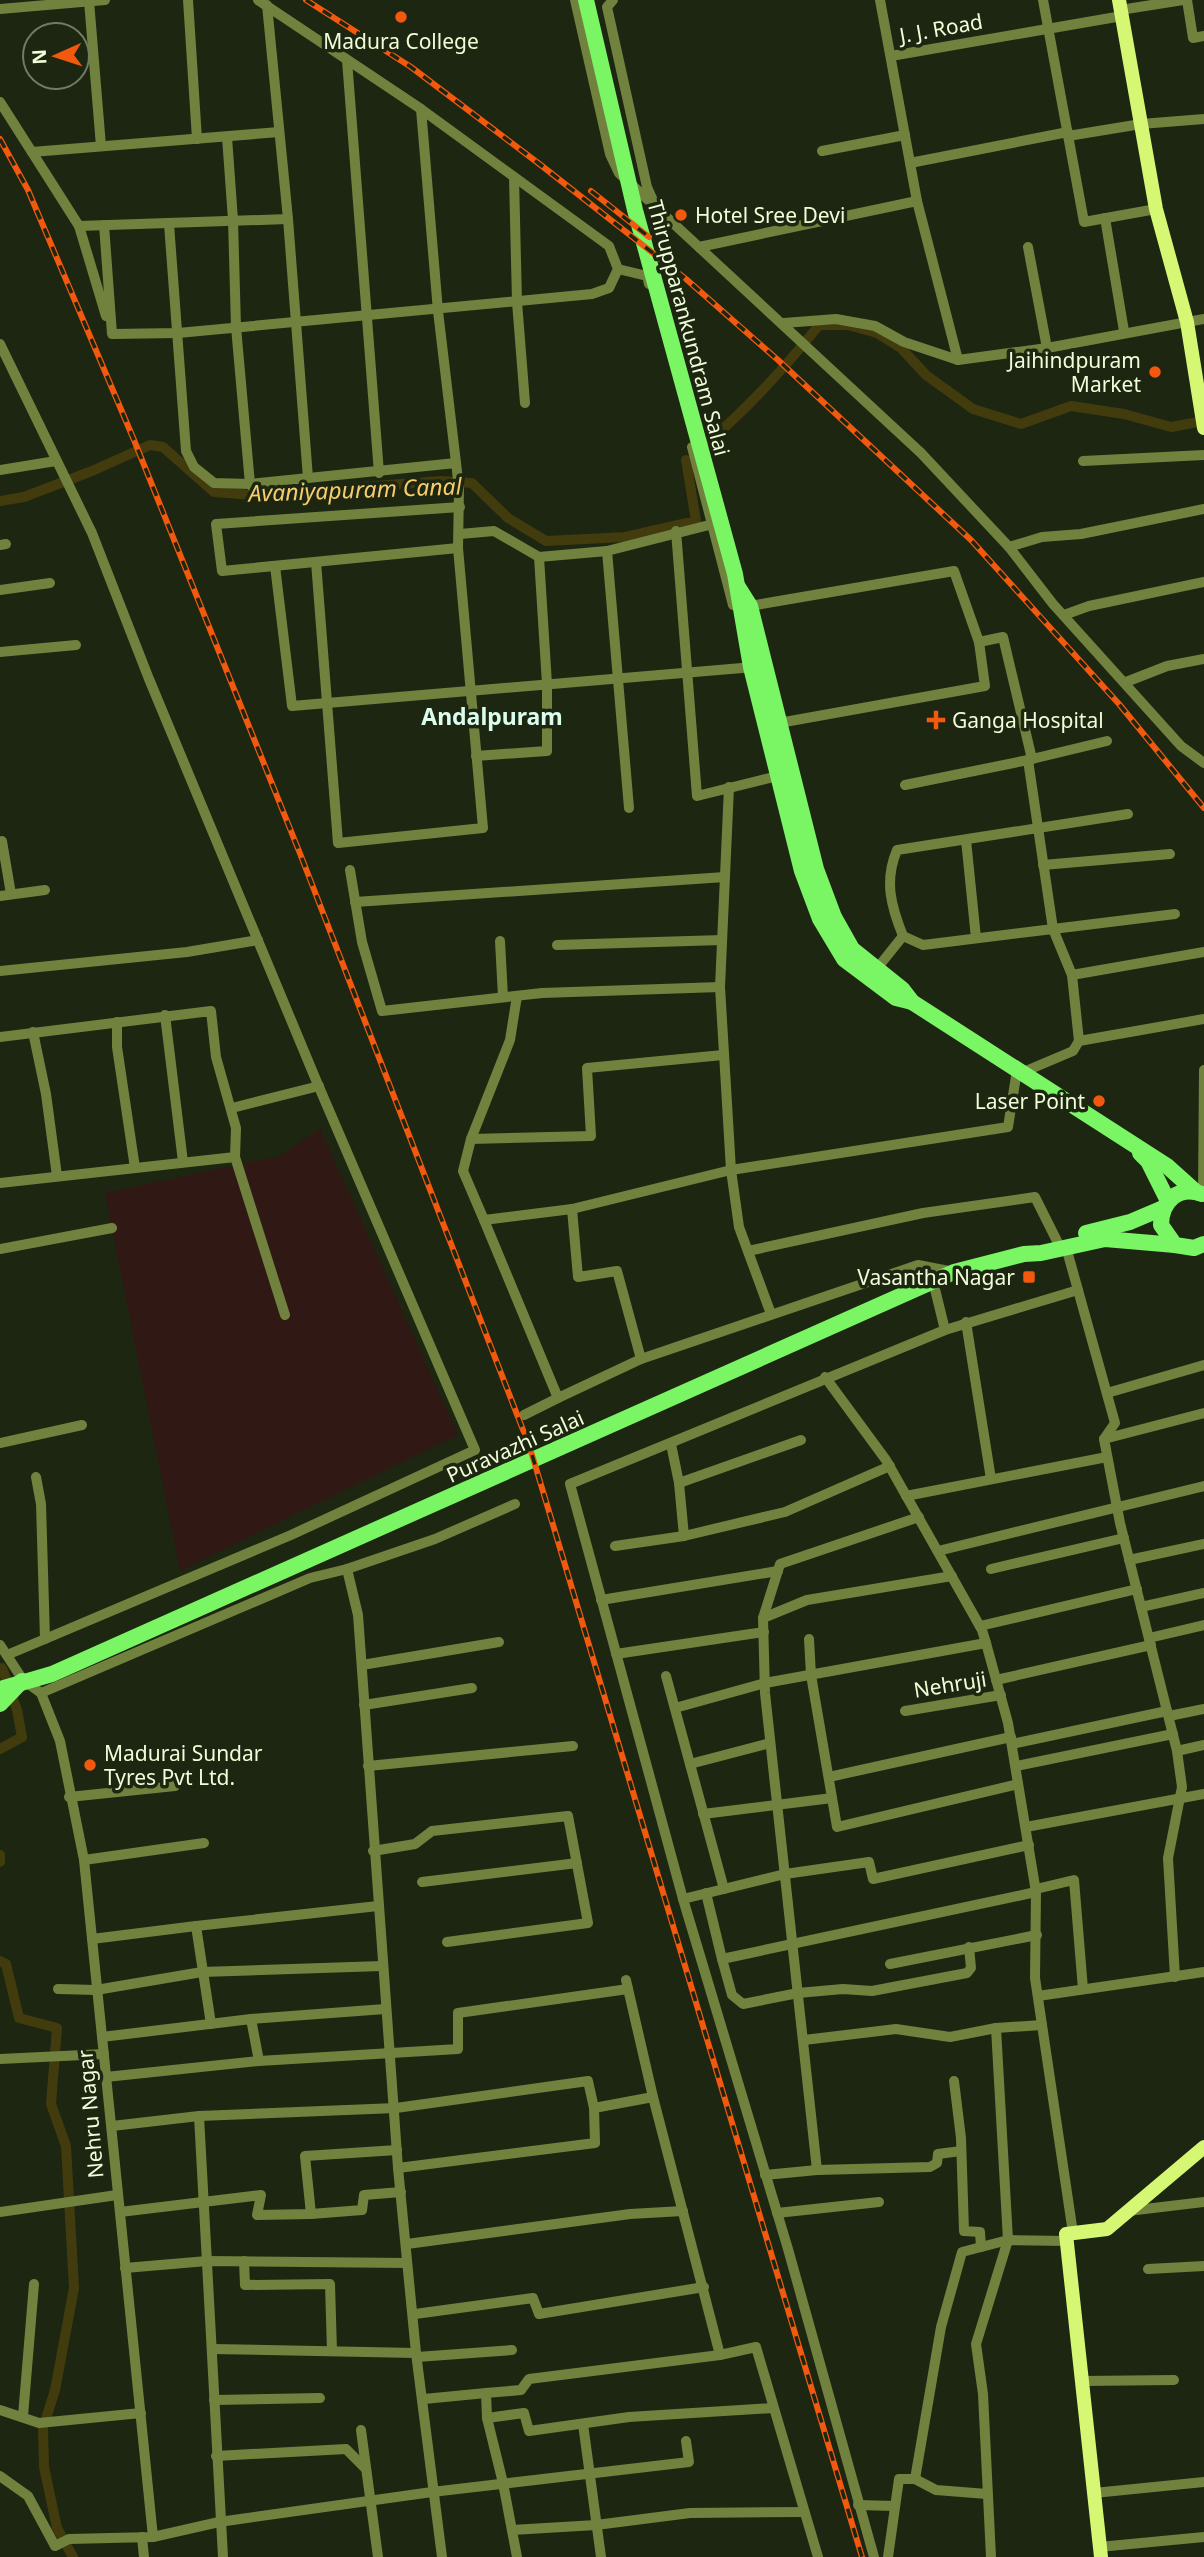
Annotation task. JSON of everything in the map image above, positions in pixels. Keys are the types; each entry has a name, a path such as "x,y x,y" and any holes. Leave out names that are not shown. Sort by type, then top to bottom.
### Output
{"main road":[{"name":"Thirupparankundram Salai","path":"586,0 635,211 744,609 776,776 802,871 820,919 844,959 871,974"},
{"name":"Thirupparankundram Salai","path":"757,667 779,723 816,869 834,917 852,949 871,974 896,998 912,1002 1136,1149 1176,1172 1201,1194"},
{"name":"Thirupparankundram Salai","path":"1136,1149 1148,1161 1166,1205 1161,1216 1164,1233 1175,1245"},
{"name":"Puravazhi Salai","path":"8,1691 550,1455 954,1272 1061,1244 1119,1225 1166,1205 1181,1192 1201,1194"},
{"name":"Puravazhi Salai","path":"1061,1244 1105,1239 1184,1248 1203,1245"}],"street":[{"path":"0,9 105,0"},
{"path":"188,0 197,139"},
{"path":"575,0 610,154 619,173 921,453 1009,547 1064,615 1181,746 1204,763"},
{"path":"613,0 607,7 647,187 658,212"},
{"path":"880,0 917,201 958,360"},
{"path":"1043,0 1084,222 1156,209"},
{"path":"1185,0 1193,38 1204,36"},
{"name":"J. J. Road","path":"891,56 1049,29 1120,9 1185,0"},
{"path":"89,1 101,146"},
{"path":"112,334 178,333 438,311 592,294 609,288 618,269 609,246 421,110 263,3"},
{"path":"263,3 288,219 308,478"},
{"path":"1120,9 1156,209 1187,322 1204,428"},
{"path":"584,37 612,29"},
{"path":"346,60 379,473"},
{"path":"0,102 79,226 112,334"},
{"path":"316,562 324,703 338,843 483,828 457,548 460,534 459,488 438,311 421,110"},
{"path":"910,163 1068,134 1204,118"},
{"path":"32,152 279,132"},
{"path":"822,151 905,135"},
{"path":"227,136 236,327 250,484 258,495"},
{"path":"514,177 517,302 525,403"},
{"path":"699,247 917,201"},
{"path":"1105,218 1124,331"},
{"path":"79,226 288,219"},
{"path":"169,224 186,451 194,467 214,482 250,484 379,473 456,463"},
{"path":"104,225 112,334"},
{"path":"1028,247 1046,348"},
{"path":"618,269 647,276 734,607 744,609 954,571 979,642 985,686 779,723"},
{"path":"783,323 836,319 875,326 904,342 958,360 1046,348 1124,331 1204,320"},
{"path":"0,344 56,461 74,490 258,940 475,1450 291,1535 7,1655"},
{"path":"1083,461 1204,455"},
{"path":"0,470 56,461"},
{"path":"457,548 222,571 216,524 460,507"},
{"path":"1009,547 1042,537 1081,534 1204,509"},
{"path":"460,534 495,531 539,556 607,551 676,531 713,524"},
{"path":"676,531 685,673 697,796 729,786 793,773"},
{"path":"607,551 629,808"},
{"path":"476,756 547,751 547,684 539,556"},
{"path":"275,566 292,706 757,667"},
{"path":"1064,615 1089,606 1204,582"},
{"path":"0,590 50,583"},
{"path":"484,1220 572,1209 731,1170 1008,1126 1019,1071 1073,1051 1079,1041 1072,975 1052,929 1030,760 1003,637 979,642"},
{"path":"0,652 76,645"},
{"path":"1126,682 1167,666 1204,659"},
{"path":"905,785 1030,760 1107,741"},
{"path":"729,786 720,987 731,1170 739,1227 771,1314"},
{"path":"1128,814 897,850 889,869 891,904 903,936 923,944 1175,914"},
{"path":"966,840 976,938"},
{"path":"2,841 5,895 45,890"},
{"path":"1043,865 1170,854"},
{"path":"349,870 362,942 382,1011 517,996 720,987"},
{"path":"355,902 725,877"},
{"path":"871,974 903,936"},
{"path":"0,971 187,952 258,940"},
{"path":"557,945 722,940"},
{"path":"500,941 503,997"},
{"path":"1072,975 1204,952"},
{"path":"517,996 510,1040 471,1139 463,1171 558,1398"},
{"path":"0,1037 211,1011 216,1057 232,1108 235,1157 285,1315"},
{"path":"165,1015 183,1161"},
{"path":"1079,1041 1204,1019"},
{"path":"117,1022 117,1047 135,1168"},
{"path":"33,1032 46,1094 57,1176"},
{"path":"471,1139 591,1136 587,1068 723,1055"},
{"path":"1201,1194 1204,1070"},
{"path":"232,1108 319,1086"},
{"path":"0,1183 235,1157"},
{"path":"748,1251 923,1213 1035,1197 1061,1244 1078,1290 1115,1423 1104,1439 1107,1457 1129,1560 1177,1751 1181,1797 1168,1858 1175,1977"},
{"path":"572,1209 578,1277 617,1271 641,1359"},
{"path":"0,1249 112,1228"},
{"path":"524,1415 641,1359 918,1265 954,1272"},
{"path":"933,1281 945,1330"},
{"path":"874,2557 777,2213 683,1899 570,1484 671,1444 825,1377 945,1330 1078,1290"},
{"path":"966,1322 991,1479"},
{"path":"1107,1393 1204,1365"},
{"path":"825,1377 860,1420 890,1466 981,1628 1001,1695 1016,1766 1036,1891 1038,1996 1070,2237 1100,2552 1204,2537"},
{"path":"1104,1439 1204,1413"},
{"path":"0,1443 82,1424"},
{"path":"680,1483 801,1440"},
{"path":"671,1444 680,1483 684,1536"},
{"path":"906,1496 1107,1457"},
{"path":"615,1546 684,1536 785,1512 890,1466"},
{"path":"36,1477 41,1504 45,1639"},
{"path":"938,1551 1204,1486"},
{"path":"0,1646 7,1655 8,1691 41,1693 310,1578 347,1569 435,1539 515,1504"},
{"path":"817,2170 770,1743 763,1618 780,1564 919,1517"},
{"path":"991,1569 1124,1538"},
{"path":"1129,1560 1204,1544"},
{"path":"347,1569 358,1615 373,1851 407,2263 415,2315 416,2355 424,2399 432,2492 442,2557"},
{"path":"601,1600 778,1571"},
{"path":"763,1618 807,1600 952,1576"},
{"path":"971,1645 981,1628 1137,1589"},
{"path":"1141,1607 1204,1593"},
{"path":"996,1680 1204,1625"},
{"path":"616,1654 764,1632"},
{"path":"810,1639 811,1675 837,1827 1018,1784"},
{"path":"362,1665 499,1642"},
{"path":"675,1708 765,1683 986,1643"},
{"path":"666,1676 724,1889"},
{"path":"364,1705 472,1689"},
{"name":"Nehru Nagar","path":"41,1693 60,1741 69,1797 84,1860 141,2413 147,2537 144,2557"},
{"name":"Nehruji","path":"905,1712 1001,1695"},
{"path":"829,1777 1011,1741 1204,1709"},
{"path":"1016,1766 1173,1734"},
{"path":"690,1763 770,1743"},
{"path":"1177,1751 1204,1745"},
{"path":"369,1766 573,1746"},
{"path":"69,1797 175,1786"},
{"path":"1026,1827 1073,1821 1204,1794"},
{"path":"704,1814 832,1798"},
{"path":"373,1851 415,1844 432,1831 568,1816 588,1923 447,1942"},
{"path":"84,1860 205,1843"},
{"path":"683,1899 785,1874 869,1862 873,1879 1029,1845"},
{"path":"422,1882 577,1863"},
{"path":"722,1959 1036,1891 1074,1880 1083,1989"},
{"path":"706,1893 732,1995 743,2004 798,1993 843,1989 872,1991 967,1973 971,1968 969,1947"},
{"path":"92,1939 378,1906"},
{"path":"196,1926 211,2024"},
{"path":"890,1964 1037,1935"},
{"path":"58,1989 96,1990 202,1972 383,1966"},
{"path":"1038,1996 1204,1972"},
{"path":"106,2077 259,2061 457,2049 458,2013 627,1984 653,2097 720,2355"},
{"path":"103,2038 251,2019 386,2009"},
{"path":"251,2019 259,2061"},
{"path":"803,2040 896,2029 950,2037 996,2028 1042,2025"},
{"path":"990,2557 983,2394 976,2344 1007,2239 996,2028"},
{"path":"0,2059 104,2054"},
{"path":"111,2126 199,2116 396,2108 588,2081 594,2108 596,2143 398,2168"},
{"path":"954,2081 961,2151 964,2231 980,2232 981,2247"},
{"path":"594,2108 653,2097"},
{"path":"199,2116 223,2557"},
{"path":"915,2479 941,2327 961,2252 1007,2239 1070,2237 1107,2229 1125,2211 1204,2147"},
{"path":"311,2214 305,2156 397,2150"},
{"path":"765,2175 817,2170 930,2167 937,2163 938,2154 961,2151"},
{"path":"120,2212 261,2194 257,2215 311,2214 362,2210 364,2195 401,2192"},
{"path":"0,2212 117,2195"},
{"path":"777,2213 879,2202"},
{"path":"1125,2211 1204,2203"},
{"path":"407,2244 630,2214 683,2211"},
{"path":"125,2268 207,2260 407,2263"},
{"path":"244,2261 245,2285 330,2284 332,2351"},
{"path":"1148,2269 1204,2266"},
{"path":"23,2416 34,2284"},
{"path":"415,2315 533,2298 539,2314 704,2287"},
{"path":"424,2399 521,2390 529,2379 720,2355 756,2347 818,2557"},
{"path":"212,2349 416,2355 512,2350"},
{"path":"1082,2381 1174,2380"},
{"path":"486,2393 487,2418 517,2557"},
{"path":"214,2400 320,2398"},
{"path":"487,2418 524,2413 529,2431 629,2417 773,2408"},
{"path":"0,2410 45,2423 141,2413"},
{"path":"583,2424 601,2557"},
{"path":"361,2430 378,2557"},
{"path":"0,2476 29,2496 60,2547 147,2537 219,2522 370,2503 432,2492 689,2462 686,2441"},
{"path":"216,2456 346,2449 366,2468"},
{"path":"888,2557 899,2479 915,2479 936,2490 987,2494"},
{"path":"1094,2493 1204,2482"},
{"path":"859,2506 895,2505"},
{"path":"512,2530 596,2525 690,2512 804,2512"}],"shaded area":[{"path":"320,1128 458,1435 180,1571 105,1193 280,1156"}],"waterway":[{"name":"Avaniyapuram Canal","path":"701,448 763,390 819,325 848,325 877,333 901,348 926,375 973,409 1021,424 1071,406 1124,414 1171,427 1204,421"},
{"name":"Avaniyapuram Canal","path":"0,501 24,497 150,445 163,447 214,492 254,495 441,481 472,483 508,518 546,541 625,537 696,521 686,460"},
{"path":"0,1749 22,1737 17,1710 2,1668"},
{"path":"0,1855 0,1862"},
{"path":"0,1961 6,1964 19,2018 57,2028 51,2104 66,2146 74,2288 55,2390 43,2428 44,2467 57,2528 73,2557"}],"railway":[{"path":"306,0 411,67 542,166 686,279 778,360 971,540 1119,704 1204,808"},
{"path":"0,139 28,190 134,440 301,856 530,1448 862,2557"},
{"path":"591,191 649,237"}],"place":[{"name":"Madura College","path":"401,17"},
{"name":"Hotel Sree Devi","path":"681,215"},
{"name":"Jaihindpuram Market","path":"1155,372"},
{"name":"Ganga Hospital","path":"936,720"},
{"name":"Laser Point","path":"1099,1101"},
{"name":"Vasantha Nagar","path":"1029,1277"},
{"name":"Madurai Sundar Tyres Pvt Ltd.","path":"90,1765"}],"district":[{"name":"Andalpuram","path":"492,716"}]}
